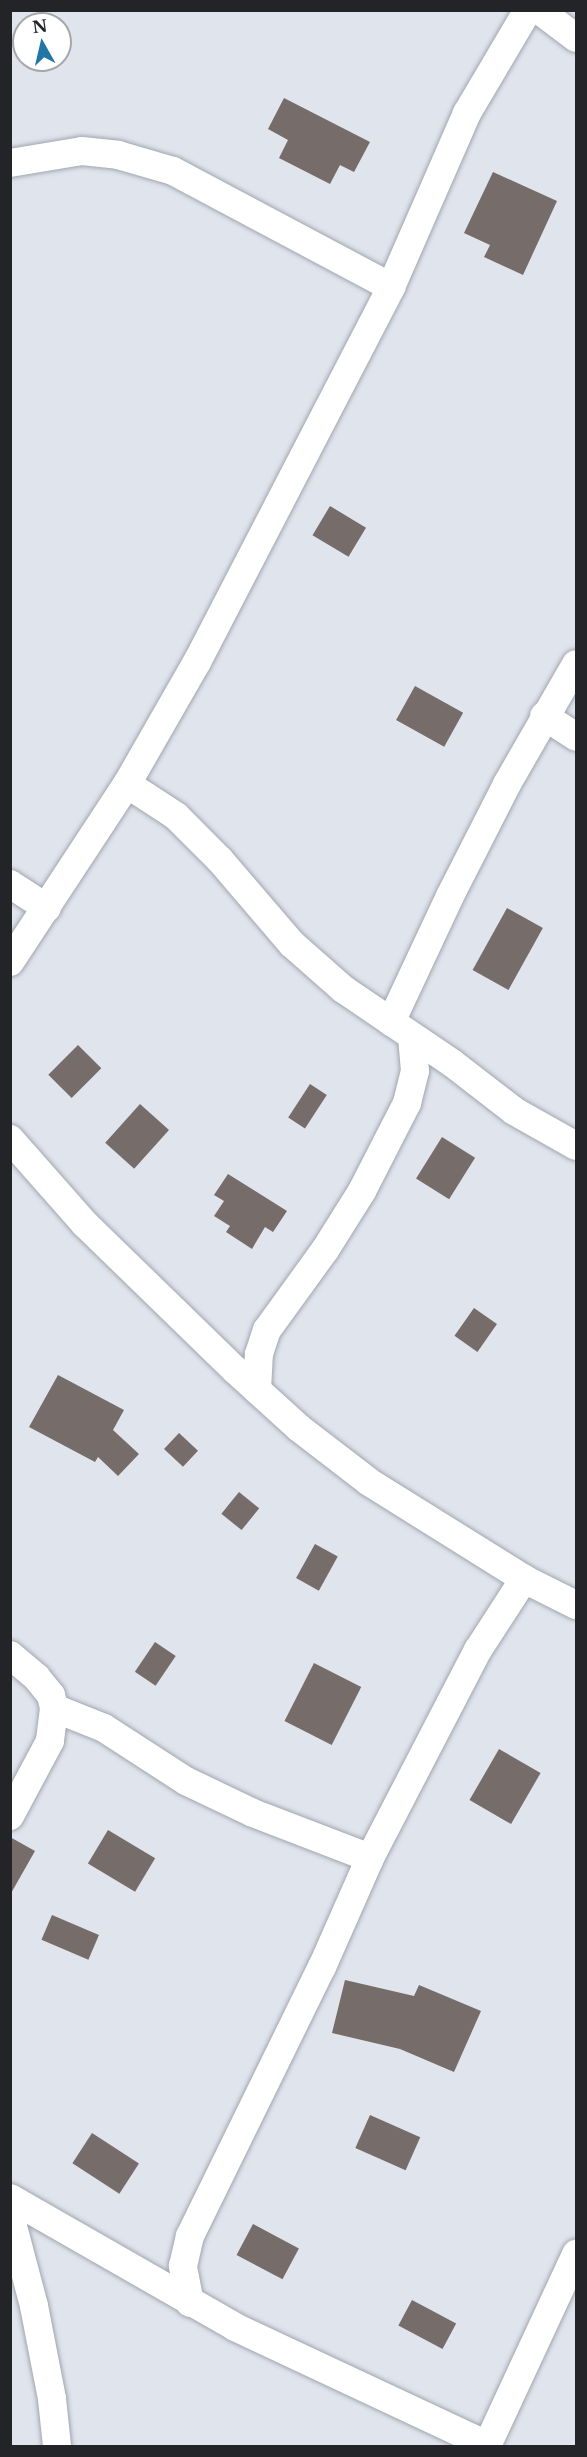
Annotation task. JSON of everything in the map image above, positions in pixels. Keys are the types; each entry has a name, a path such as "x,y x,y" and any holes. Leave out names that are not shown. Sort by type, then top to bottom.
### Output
{"street":[{"path":"10,962 127,784 254,555 297,465 391,287 467,113 528,10"},
{"path":"539,10 576,38"},
{"path":"10,163 81,152 118,155 173,171 391,287"},
{"path":"257,1390 259,1354 267,1330 325,1250 362,1191 406,1103 415,1071 402,1029 450,896 544,716 576,664"},
{"path":"544,716 576,737"},
{"path":"127,784 176,816 220,860 292,944 343,989 402,1029 514,1112 576,1146"},
{"path":"10,885 47,908"},
{"path":"10,1139 85,1224 299,1428 369,1482 524,1579 576,1605"},
{"path":"190,2303 183,2266 190,2236 322,1967 370,1858 478,1650 524,1579"},
{"path":"10,1655 37,1678 51,1695 54,1708 50,1741 10,1816"},
{"path":"54,1708 104,1728 186,1781 254,1813 370,1858"},
{"path":"10,2198 190,2303 264,2342 488,2446 576,2254"},
{"path":"10,2215 34,2306 52,2399 57,2446"}],"building":[{"path":"284,98 370,142 354,172 340,165 330,184 279,158 288,140 268,129"},
{"path":"493,172 557,201 523,275 484,257 490,245 464,233"},
{"path":"330,506 366,528 348,557 312,535"},
{"path":"415,686 463,713 444,747 396,720"},
{"path":"507,908 543,928 508,990 473,970"},
{"path":"78,1045 101,1068 72,1098 48,1075"},
{"path":"310,1084 327,1095 305,1128 288,1118"},
{"path":"140,1104 169,1130 134,1169 105,1143"},
{"path":"442,1137 475,1158 449,1199 416,1179"},
{"path":"228,1174 287,1211 273,1232 265,1227 252,1249 226,1232 230,1226 214,1216 224,1201 214,1195"},
{"path":"474,1308 497,1324 477,1352 454,1336"},
{"path":"58,1375 124,1410 113,1430 139,1454 118,1476 98,1457 95,1462 29,1427"},
{"path":"179,1433 198,1451 183,1467 164,1449"},
{"path":"239,1492 259,1508 242,1530 221,1514"},
{"path":"315,1544 338,1557 319,1591 296,1578"},
{"path":"155,1642 176,1656 156,1686 135,1672"},
{"path":"314,1663 361,1687 332,1745 284,1721"},
{"path":"499,1749 541,1773 511,1824 469,1800"},
{"path":"108,1830 155,1858 135,1892 88,1863"},
{"path":"10,1837 35,1851 10,1895"},
{"path":"52,1915 99,1935 88,1960 41,1940"},
{"path":"345,1980 414,1996 419,1985 481,2011 454,2072 400,2049 332,2033"},
{"path":"370,2115 420,2137 406,2170 355,2148"},
{"path":"92,2133 139,2163 119,2194 72,2163"},
{"path":"253,2224 299,2248 282,2279 237,2255"},
{"path":"412,2300 456,2323 443,2349 398,2326"}]}
